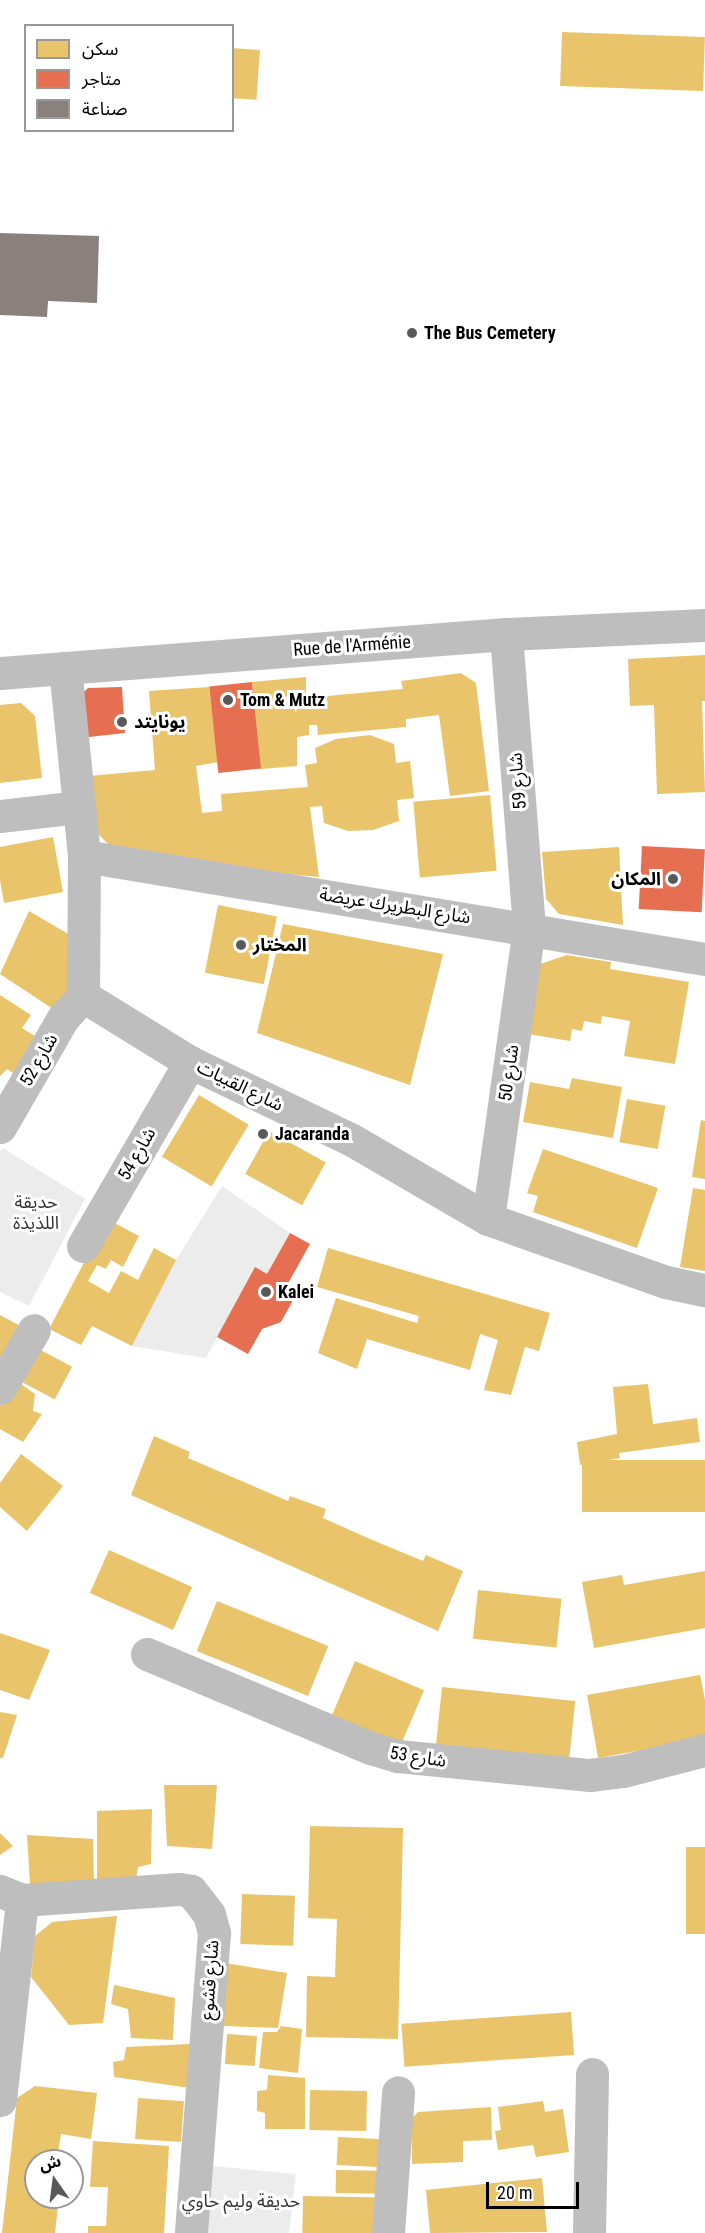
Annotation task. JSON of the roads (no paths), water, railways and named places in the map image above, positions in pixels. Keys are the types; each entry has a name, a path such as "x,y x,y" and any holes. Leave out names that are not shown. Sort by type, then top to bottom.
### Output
{"street":[{"name":"Rue de l'Arménie","path":"0,673 506,634 705,625"},
{"name":"شارع 59","path":"506,634 529,927"},
{"path":"65,668 84,856 83,996"},
{"path":"0,816 79,807"},
{"name":"شارع البطريرك عريضة","path":"84,856 529,927 705,958"},
{"name":"شارع 50","path":"488,1219 529,927"},
{"name":"شارع القبيات","path":"83,996 190,1062 352,1140 488,1219 666,1282 705,1290"},
{"name":"شارع 52","path":"0,1127 10,1088 63,1018 83,996"},
{"name":"شارع 54","path":"83,1246 190,1062"},
{"path":"0,1388 34,1330"},
{"name":"شارع 53","path":"147,1654 371,1748 398,1756 590,1775 623,1771 705,1750"},
{"name":"شارع قشوع","path":"11,1896 179,1889 191,1891 209,1914 214,1933 191,2233"},
{"path":"0,2100 11,1896"},
{"path":"589,2233 592,2074"},
{"path":"388,2233 398,2092"}],"place":[{"name":"The Bus Cemetery","path":"412,333"},
{"name":"Tom & Mutz","path":"228,700"},
{"name":"يونايتد","path":"122,722"},
{"name":"المكان","path":"673,879"},
{"name":"المختار","path":"241,945"},
{"name":"Jacaranda","path":"263,1134"},
{"name":"Kalei","path":"266,1292"}],"park label":[{"name":"حديقة اللذيذة","path":"36,1213"},
{"name":"حديقة وليم حاوي","path":"241,2201"}]}
